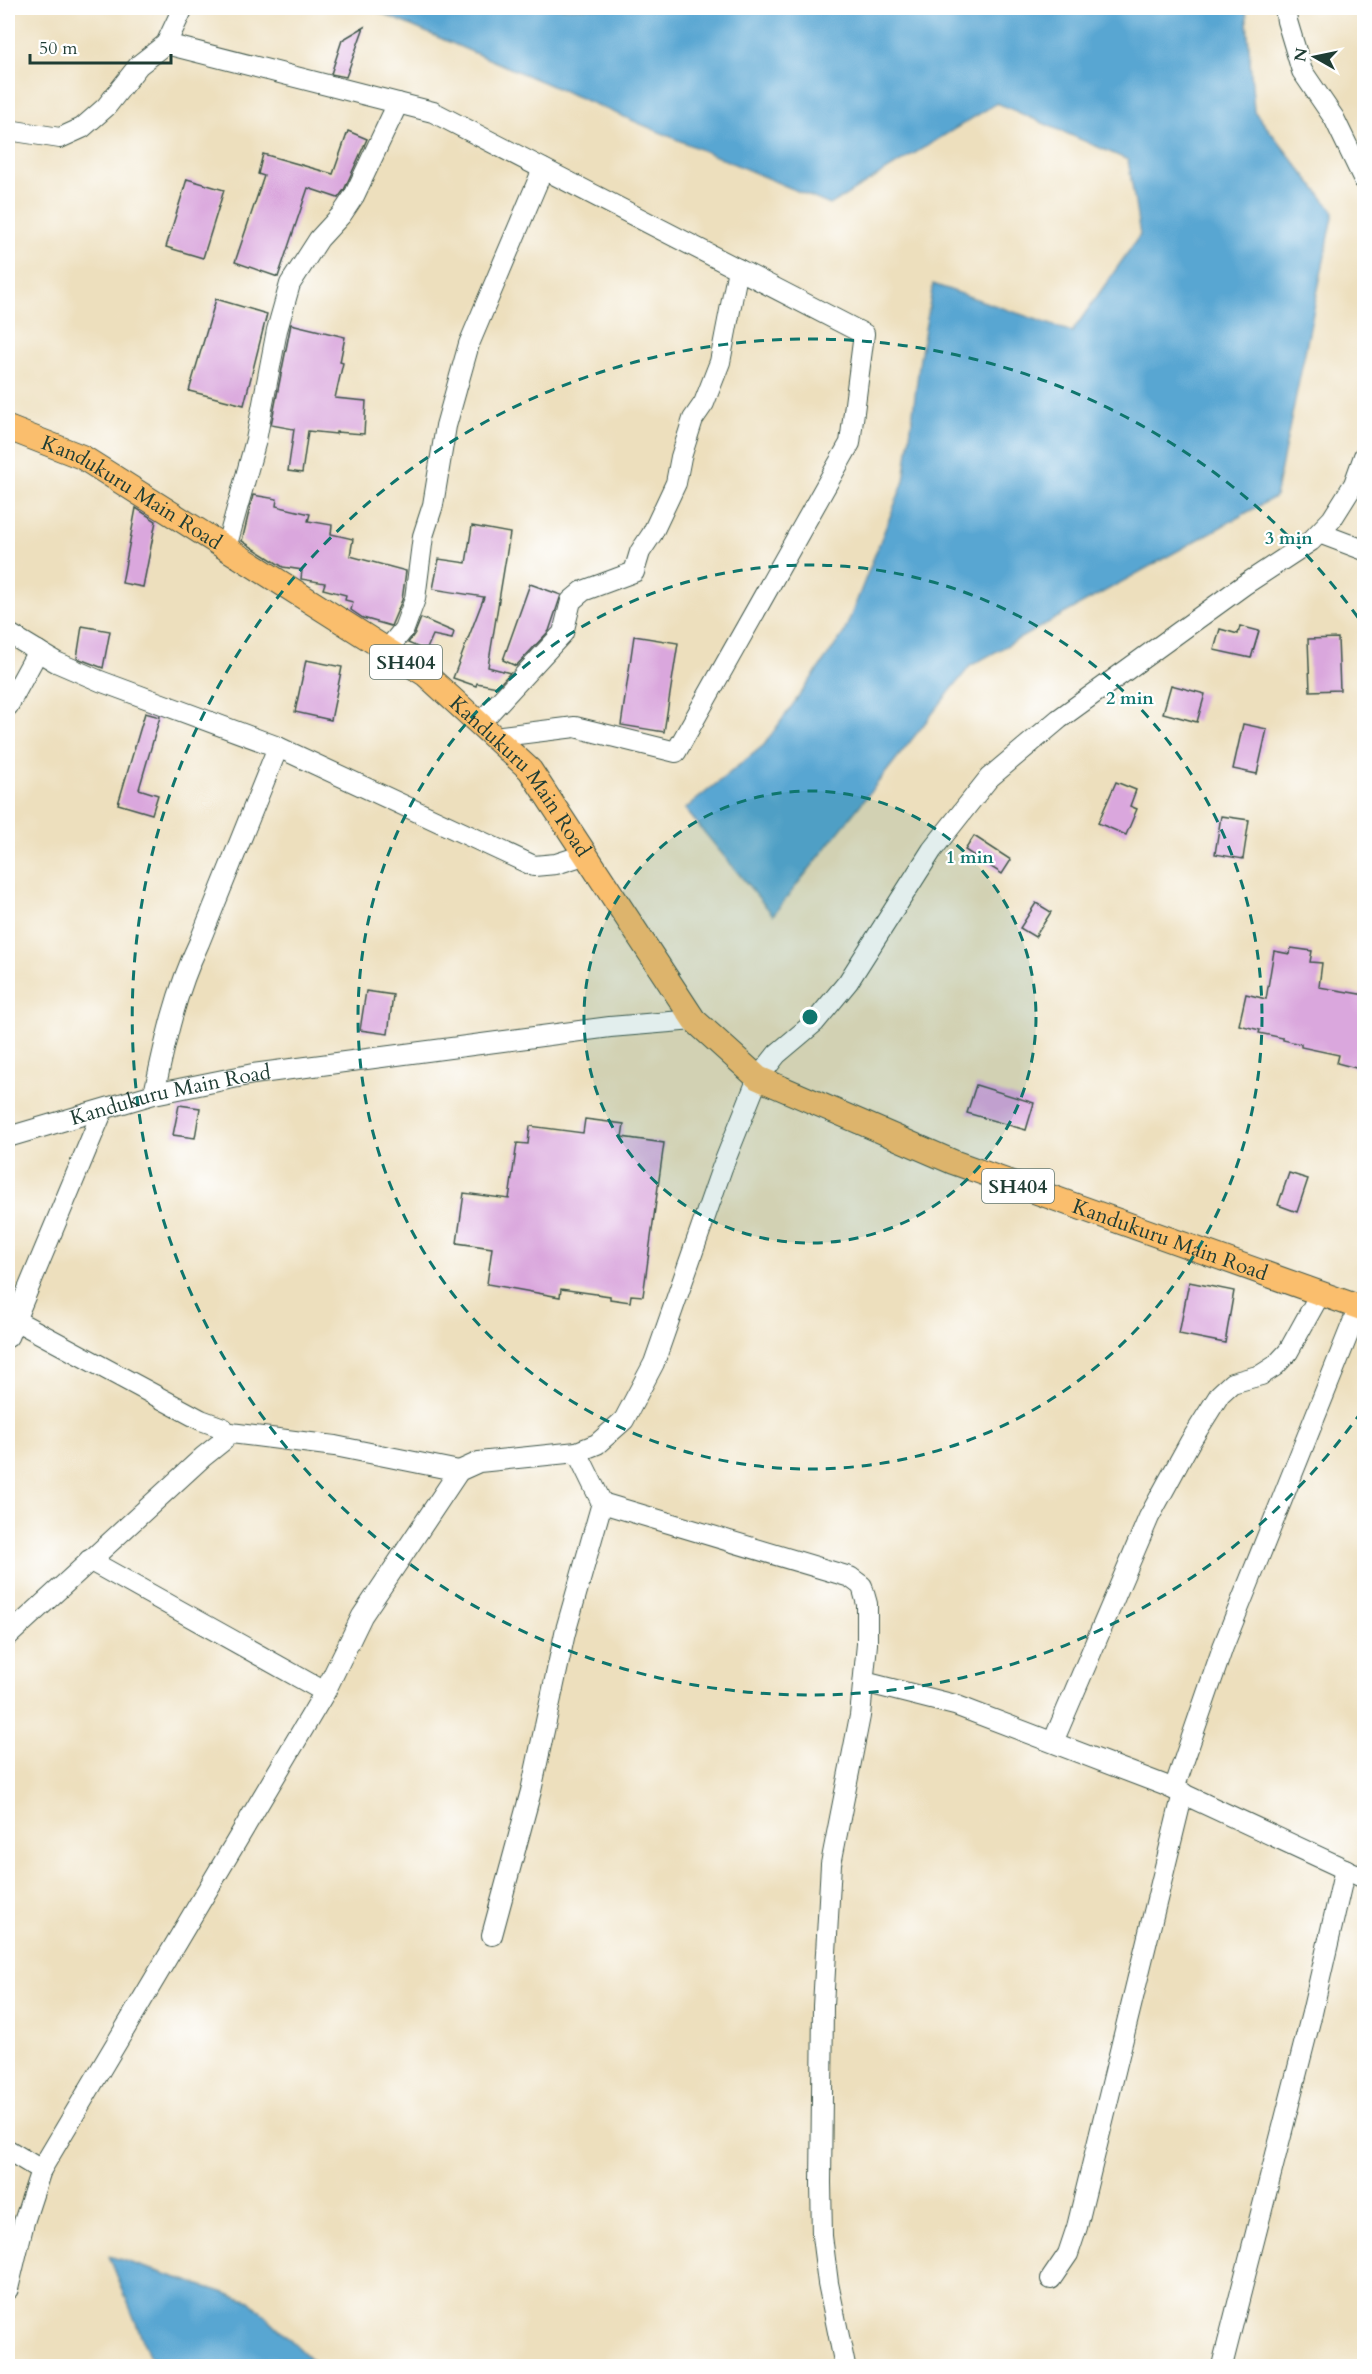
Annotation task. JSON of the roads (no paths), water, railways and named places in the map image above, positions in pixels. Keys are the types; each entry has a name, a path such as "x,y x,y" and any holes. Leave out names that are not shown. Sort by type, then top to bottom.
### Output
{"main road":[{"name":"Kandukuru Main Road","path":"8,428 82,457 425,674 530,770 694,1020 758,1078 953,1162 1362,1308"}],"street":[{"path":"8,130 60,138 82,128 106,107 139,65 166,44 183,8"},
{"path":"1285,8 1302,71 1334,118 1365,180"},
{"path":"166,44 433,112 864,334 850,443 676,752 575,727 486,730"},
{"path":"226,548 256,440 277,330 290,284 319,239 342,214 354,196 398,103"},
{"path":"387,650 404,629 415,599 423,536 433,505 446,426 470,344 543,169"},
{"path":"486,730 563,633 571,601 583,591 634,572 640,552 652,534 676,483 681,457 693,419 704,403 720,362 738,269"},
{"path":"8,2289 24,2222 41,2170 325,1692 362,1616 459,1471 479,1462 577,1452 597,1444 624,1420 654,1364 722,1168 758,1078 777,1054 815,1023 848,982 932,850 989,778 1059,719 1244,585 1311,541 1332,519 1353,484 1365,456"},
{"path":"1319,533 1365,550"},
{"path":"8,633 56,662 100,681 278,747 534,866 556,864 586,855"},
{"path":"8,706 38,651"},
{"path":"154,1094 172,1011 184,974 278,747"},
{"name":"Kandukuru Main Road","path":"8,1137 154,1094 253,1074 610,1026 694,1020"},
{"path":"8,1636 89,1560 223,1441 223,1428 201,1420 12,1319 103,1110"},
{"path":"1053,1742 1149,1517 1190,1442 1220,1394 1232,1383 1261,1375 1275,1366 1288,1352 1320,1294"},
{"path":"1051,2279 1068,2254 1077,2227 1178,1791 1223,1647 1362,1308"},
{"path":"223,1432 335,1446 459,1471"},
{"path":"492,1935 531,1791 565,1632 602,1503 577,1452"},
{"path":"602,1503 850,1577 862,1586 867,1604 864,1682 860,1716 831,1864 823,2006 822,2236 828,2283 845,2367"},
{"path":"89,1560 325,1692"},
{"path":"864,1682 955,1705 1053,1742 1178,1791 1365,1878"},
{"path":"1222,2367 1312,2013 1345,1869"},
{"path":"8,2150 41,2170"}],"water":[{"path":"380,8 1246,8 1254,111 1334,212 1275,497 970,666 773,915 685,809 764,745 844,633 904,481 920,358 933,284 1072,332 1140,235 1128,160 997,103 830,205 379,12"},
{"path":"109,2256 250,2301 318,2366 161,2366 149,2355"}]}
